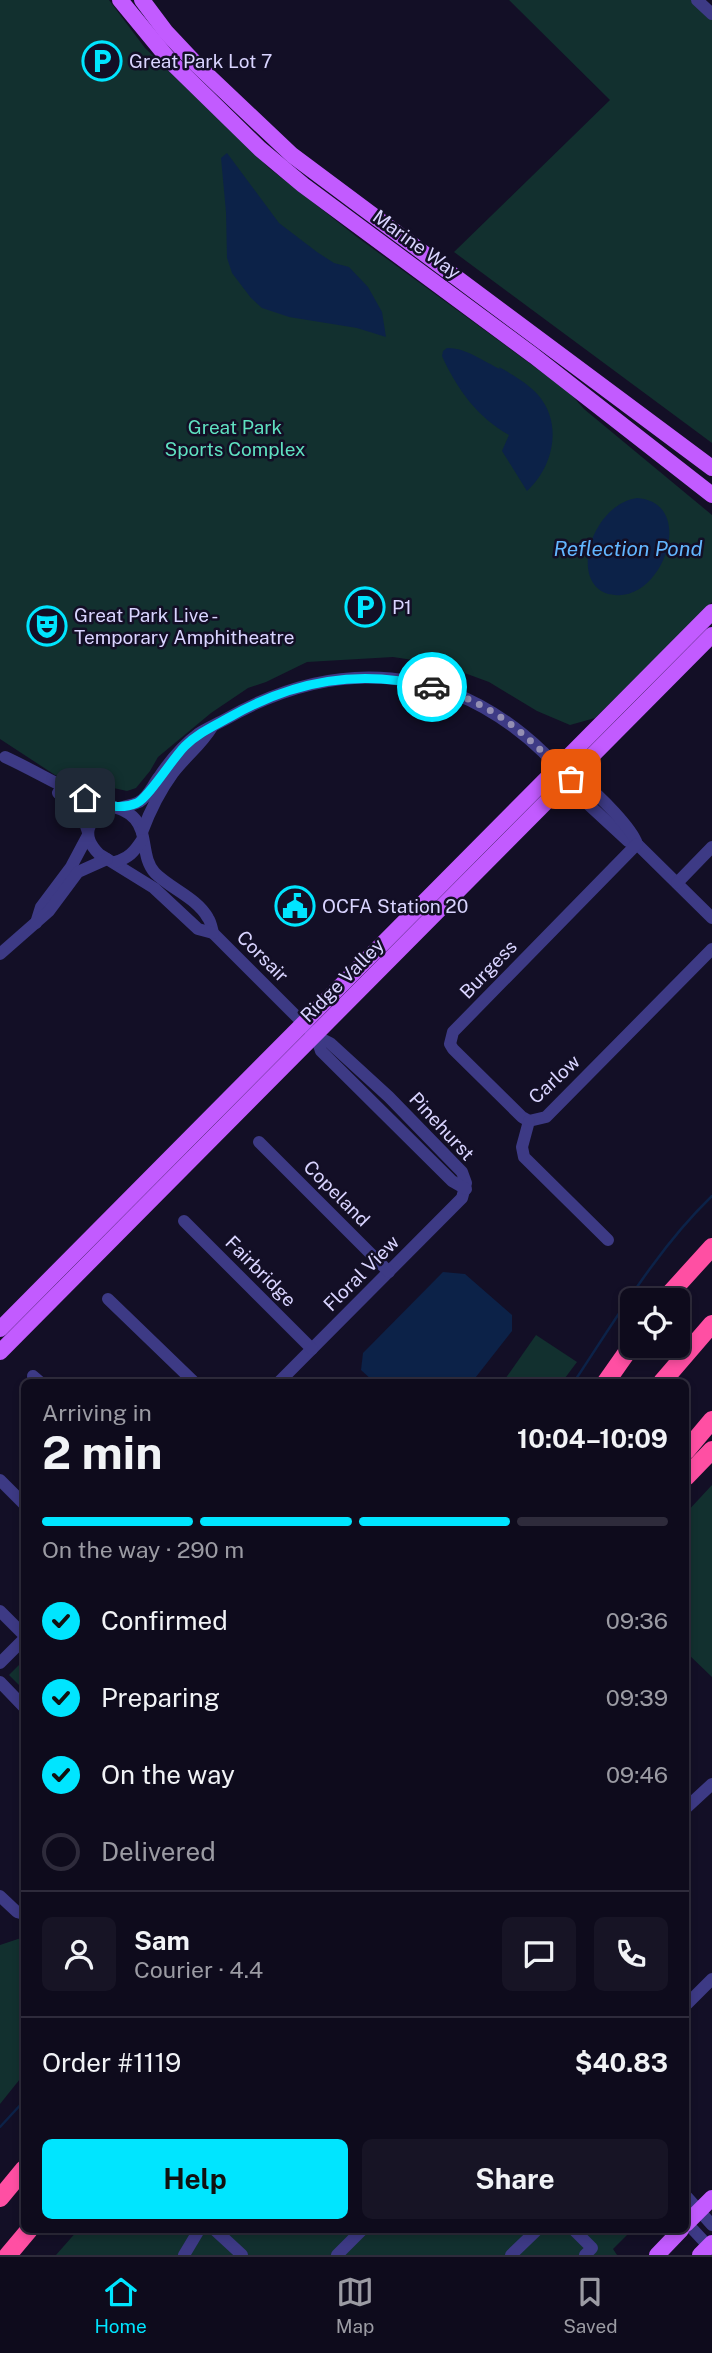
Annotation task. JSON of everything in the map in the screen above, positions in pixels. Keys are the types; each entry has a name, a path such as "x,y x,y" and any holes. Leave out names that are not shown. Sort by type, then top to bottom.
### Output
{"highway":[{"path":"675,1288 712,1247"},
{"path":"665,1379 712,1324"},
{"path":"608,1379 623,1358"},
{"path":"689,1447 712,1420"},
{"path":"689,1474 712,1450"},
{"path":"0,2198 21,2173"},
{"path":"8,2255 26,2233"}],"main road":[{"name":"Marine Way","path":"120,0 171,62 260,149 303,185 554,371 712,495"},
{"name":"Marine Way","path":"142,0 182,49 292,155 712,468"},
{"name":"Ridge Valley","path":"0,1352 559,767 712,612"},
{"name":"Ridge Valley","path":"0,1329 571,779 712,635"},
{"path":"689,2221 712,2198"},
{"path":"657,2255 678,2233"}],"street":[{"path":"697,0 712,15"},
{"path":"36,923 41,906 71,867 94,818 138,802 147,795 173,758 198,734 255,702 302,686 363,677 390,678 447,691 478,702 521,731 571,779 576,793 628,841 637,844 712,918"},
{"path":"0,954 49,911 78,872 126,859 134,853 150,810 167,781 212,727"},
{"path":"3,755 85,798 116,808 133,817 142,836"},
{"path":"3,755 37,782 68,798 80,808 93,848 111,861"},
{"name":"Corsair","path":"142,836 148,860 155,873 209,918 213,933 310,1030"},
{"name":"Burgess","path":"529,1121 453,1049 450,1038 637,844"},
{"path":"677,883 712,848"},
{"name":"Corsair","path":"111,861 154,888 198,929 213,933"},
{"name":"Carlow","path":"608,1240 524,1157 522,1147 529,1121 546,1117 712,949"},
{"name":"Pinehurst","path":"310,1030 330,1043 389,1097 461,1172 466,1189"},
{"name":"Copeland","path":"258,1142 389,1272"},
{"name":"Floral View","path":"282,1379 463,1198 466,1189"},
{"name":"Fairbridge","path":"184,1221 312,1349"},
{"path":"108,1298 191,1379"},
{"path":"0,1480 21,1501"},
{"path":"0,1611 21,1634"},
{"path":"0,1663 21,1640"},
{"path":"0,1682 21,1704"},
{"path":"689,1805 712,1783"},
{"path":"0,1896 21,1913"},
{"path":"689,2002 712,1979"},
{"path":"689,2199 712,2225"},
{"path":"689,2229 708,2248"},
{"path":"184,2255 197,2233"},
{"path":"218,2233 242,2255"},
{"path":"337,2255 359,2233"},
{"path":"512,2255 529,2233"},
{"path":"577,2233 592,2248 585,2255"}],"green space":[{"name":"Great Park Sports Complex","path":"0,0 109,0 145,48 269,168 357,237 569,392 584,409 712,515 712,602 595,718 570,725 537,711 489,682 440,664 393,657 307,662 248,688 211,713 158,757 136,788 127,791 55,775 0,739"},
{"path":"509,0 697,0 712,15 712,443 454,252 610,100"},
{"path":"536,1335 577,1362 564,1379 505,1379"},
{"path":"712,1485 712,1677 689,1655 689,1510"},
{"path":"21,1663 21,1687 9,1675"},
{"path":"21,1938 21,2078 0,2104 0,1945"},
{"path":"75,2233 629,2233 613,2249 617,2255 56,2255"}],"water":[{"path":"227,153 279,223 334,263 349,267 368,287 382,312 386,337 357,328 289,317 262,308 251,298 232,273 227,258 221,158"},
{"path":"447,348 467,352 510,373 535,392 546,407 553,432 552,445 543,470 527,491 502,451 509,435 487,420 461,391 442,356"},
{"name":"Reflection Pond","path":"637,498 655,504 666,516 669,532 667,550 648,583 632,592 615,595 600,590 591,579 588,564 590,548 596,531 606,516 620,504"},
{"path":"443,1272 465,1274 512,1315 512,1331 474,1379 371,1379 361,1370 363,1353"}],"waterway":[{"path":"576,1379 655,1262 712,1196"},
{"path":"0,2127 21,2104"}],"way so far":[{"path":"432,687 478,702 501,716 521,731 571,779"}],"place":[{"name":"Great Park Lot 7","path":"102,61"},
{"name":"P1","path":"365,607"},
{"name":"Great Park Live - Temporary Amphitheatre","path":"47,626"},
{"name":"OCFA Station 20","path":"295,906"}],"route":[{"path":"85,798 119,808 138,802 147,795 173,758 198,734 255,702 283,692 318,682 363,677 390,678 432,687"}]}
